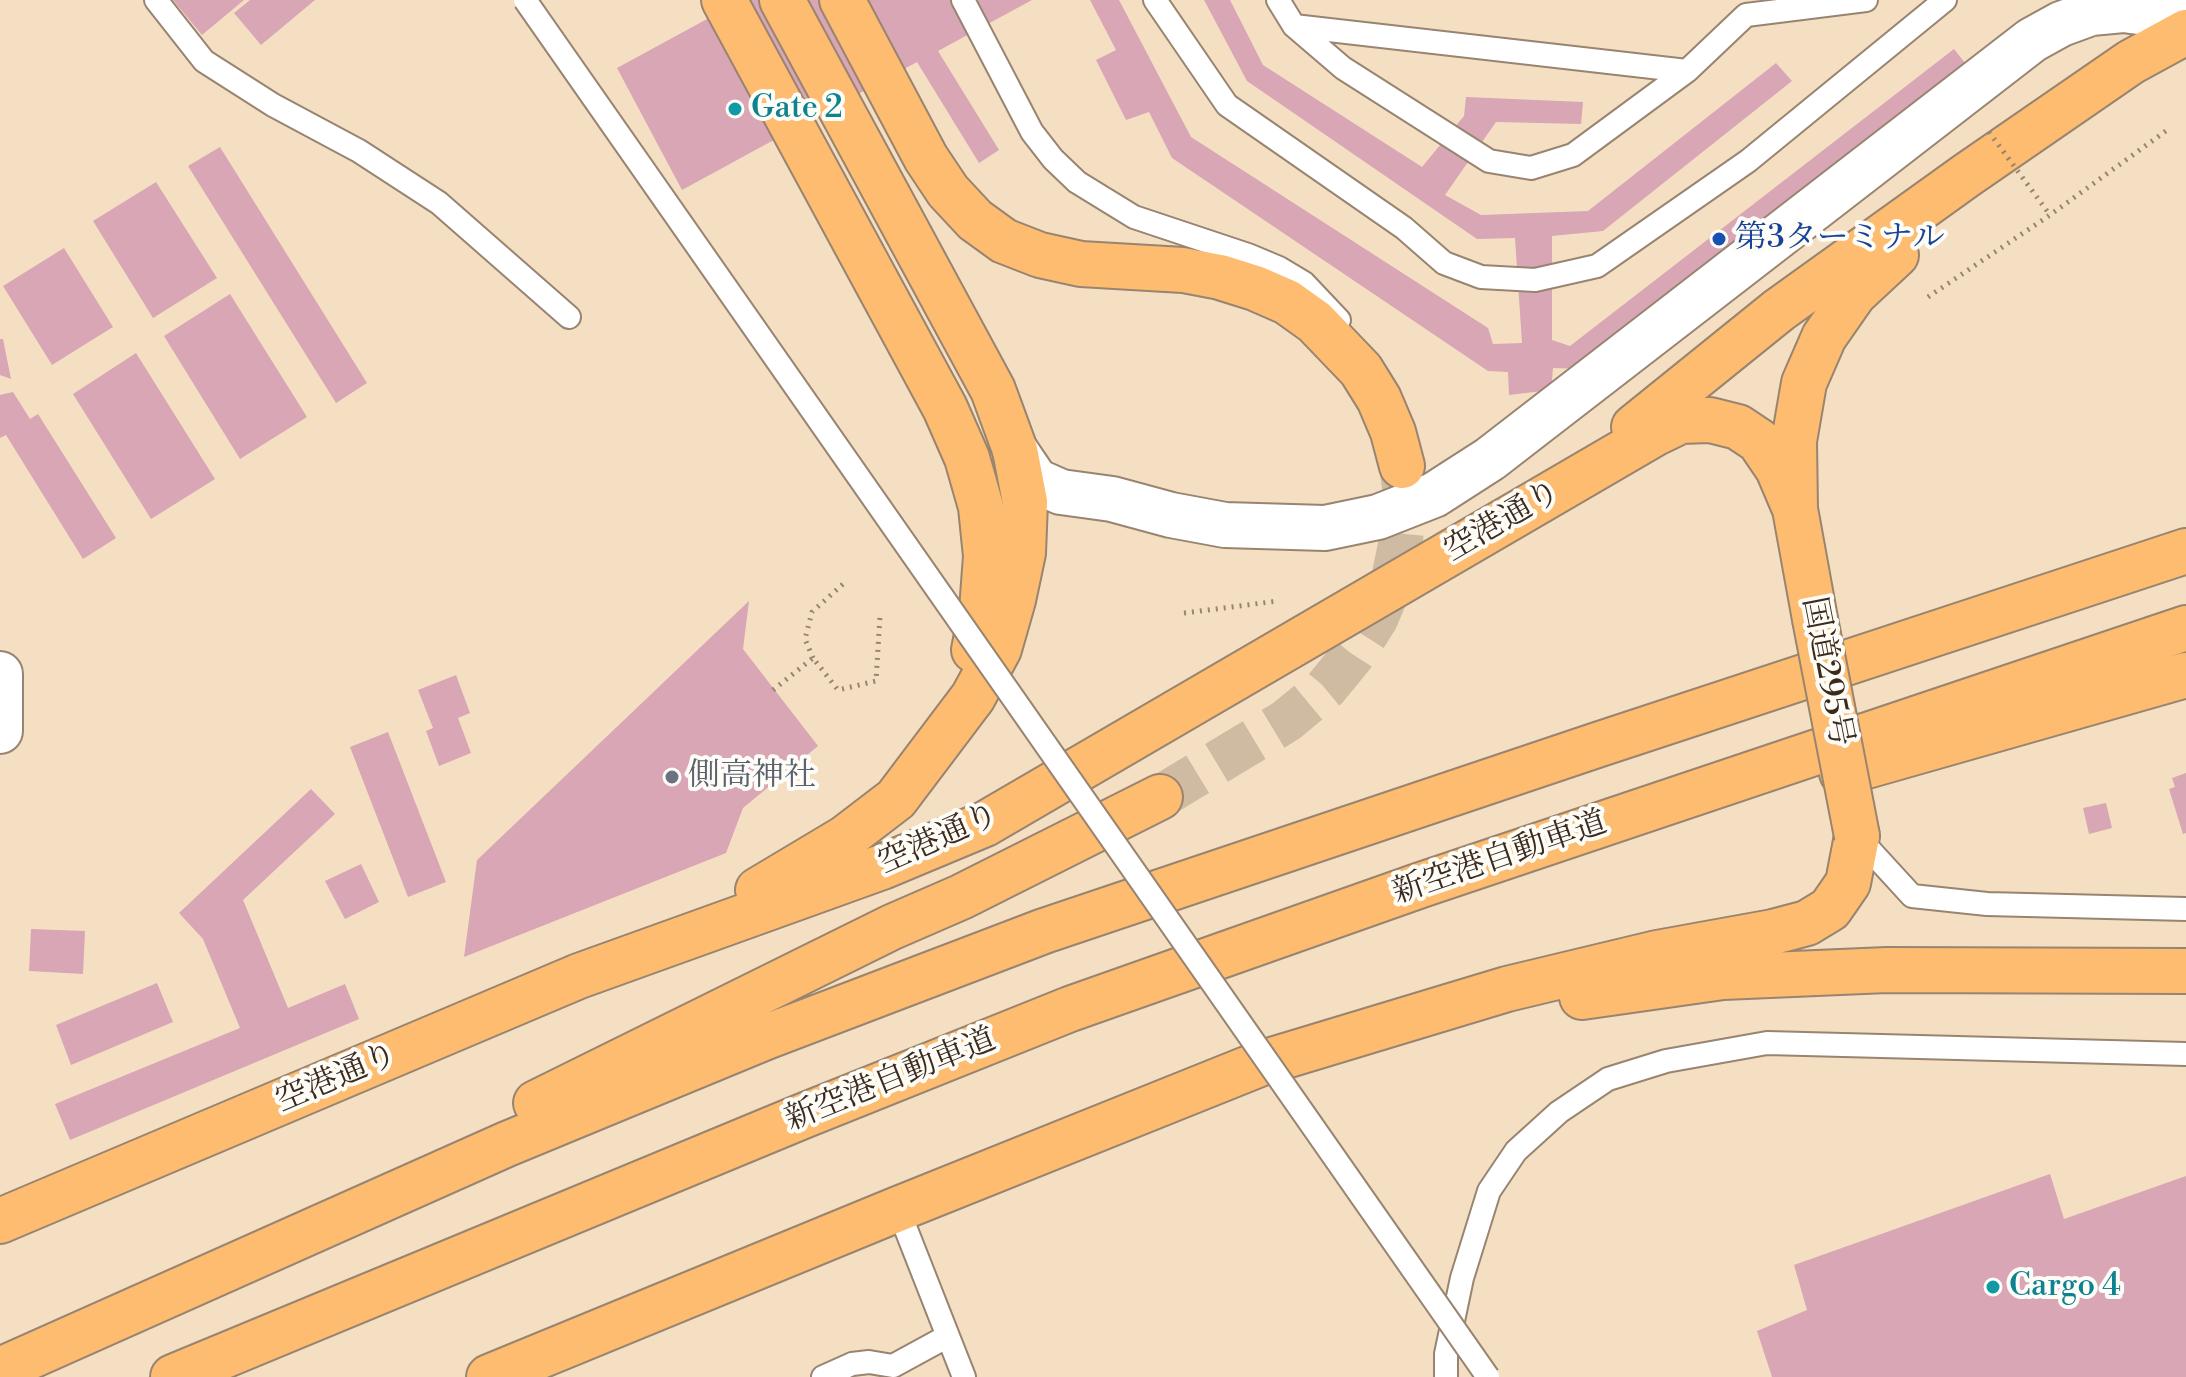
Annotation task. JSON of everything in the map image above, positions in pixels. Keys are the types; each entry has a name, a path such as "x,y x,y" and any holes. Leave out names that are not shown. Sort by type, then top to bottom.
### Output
{"highway":[{"path":"724,0 945,408 967,458 981,507 986,556 982,610 972,659 958,704 931,755"},
{"path":"579,976 716,915 845,838 896,799 973,697 999,649 1023,553 1025,502 1015,450 993,390 782,0"},
{"path":"842,0 926,158 948,191 975,220 1004,241 1040,255 1081,264 1183,270 1255,288 1276,297 1315,322 1361,370 1379,399 1393,432 1402,466"},
{"path":"1524,510 1596,457 1779,310 2131,62 2186,32"},
{"path":"1795,509 1794,441 1804,383 1824,337 1854,294 1891,259 2125,92 2186,39"},
{"name":"空港通り","path":"0,1221 579,976 882,867 985,824 1681,421 1710,420 1738,427 1759,441 1778,469 1795,509"},
{"name":"国道295号","path":"1795,509 1857,836"},
{"path":"0,1369 507,1144 766,1037 1044,931 2186,551"},
{"path":"1622,818 2186,628"},
{"path":"1622,818 1762,795 2186,675"},
{"path":"0,1369 1160,797"},
{"name":"新空港自動車道","path":"173,1377 1070,1009 1421,885 1622,818"},
{"path":"489,1377 1262,1063 1507,989 1657,953 1807,923 1830,909 1848,883 1857,836"},
{"path":"1378,1029 1723,977 1887,970 2186,971"}],"street":[{"path":"1015,450 1036,481 1061,492 1112,499 1225,525 1325,528 1378,517 1434,495 1490,459 2032,40 2061,24 2091,13 2123,10 2186,18"},
{"path":"0,674 0,731"}],"lane":[{"path":"156,0 204,61 273,105 359,151 439,203 569,317"},
{"path":"525,0 1488,1377"},
{"path":"963,0 1032,132 1053,159 1077,182 1134,217 1248,255 1304,283 1329,306 1348,332 1368,369 1379,399"},
{"path":"1155,0 1227,105 1404,228 1444,263 1481,277 1535,280 1597,266 1748,161 1945,0"},
{"path":"1278,0 1294,26 1343,68 1489,161 1531,168 1573,155 1687,71 1746,15 1866,0"},
{"path":"1294,26 1687,71"},
{"path":"1857,836 1912,896 1987,904 2186,909"},
{"path":"1446,1377 1446,1354 1462,1278 1489,1191 1516,1151 1559,1112 1608,1079 1666,1061 1767,1043 2186,1054"},
{"path":"898,1209 964,1377"},
{"path":"823,1377 852,1364 869,1362 893,1366 948,1336"}],"path":[{"path":"1928,297 2050,215 2170,128"},
{"path":"1989,132 2050,215"},
{"path":"843,584 812,612 805,639 813,658 838,690 876,681 880,616"},
{"path":"1184,613 1289,600"},
{"path":"773,690 813,658"}],"building":[{"path":"173,0 244,0 202,35"},
{"path":"250,0 315,0 261,45 234,13"},
{"name":"Gate 2","path":"742,0 1032,0 938,51 999,150 979,163 917,62 682,190 617,68"},
{"path":"1090,0 1119,0 1191,137 1488,328 1493,344 1522,343 1515,238 1477,239 1247,81 1204,0 1230,0 1263,65 1422,167 1464,116 1466,97 1583,102 1581,124 1496,122 1445,195 1481,215 1588,211 1776,63 1792,81 1603,231 1552,236 1552,340 1570,346 1954,49 1969,68 1585,369 1553,368 1551,390 1509,395 1508,372 1488,371 1172,158 1149,112 1126,120 1096,60 1116,50"},
{"path":"220,147 367,383 336,403 188,166"},
{"path":"156,182 217,278 153,318 93,221"},
{"path":"64,248 113,327 52,365 3,286"},
{"path":"230,294 307,417 240,459 164,336"},
{"path":"0,339 3,339 11,379 0,375"},
{"path":"136,353 215,479 151,519 73,394"},
{"path":"13,392 30,419 38,414 116,538 83,559 6,435 0,438 0,395"},
{"name":"側高神社","path":"749,601 743,649 818,746 743,808 726,853 464,957 477,860"},
{"path":"456,675 470,713 458,718 471,753 439,766 426,731 433,728 418,690"},
{"path":"388,732 446,882 408,897 350,747"},
{"path":"2186,773 2186,833 2183,834 2169,789 2175,787 2172,778"},
{"path":"311,789 335,814 243,900 288,1008 345,984 359,1019 70,1140 55,1104 240,1028 203,939 179,913"},
{"path":"2106,803 2112,828 2089,834 2083,808"},
{"path":"361,864 379,902 345,919 325,881"},
{"path":"31,929 85,931 83,974 29,971"},
{"path":"157,983 173,1022 71,1065 56,1025"},
{"name":"Cargo 4","path":"2050,1174 2064,1219 2186,1176 2186,1377 1772,1377 1757,1331 1807,1310 1794,1265"}],"tunnel":[{"path":"1160,797 1286,721 1326,688 1353,655 1376,619 1393,579 1405,498 1402,470"}],"place":[{"name":"Gate 2","path":"735,109"},
{"name":"第3ターミナル","path":"1719,239"},
{"name":"側高神社","path":"672,777"},
{"name":"Cargo 4","path":"1993,1287"}]}
